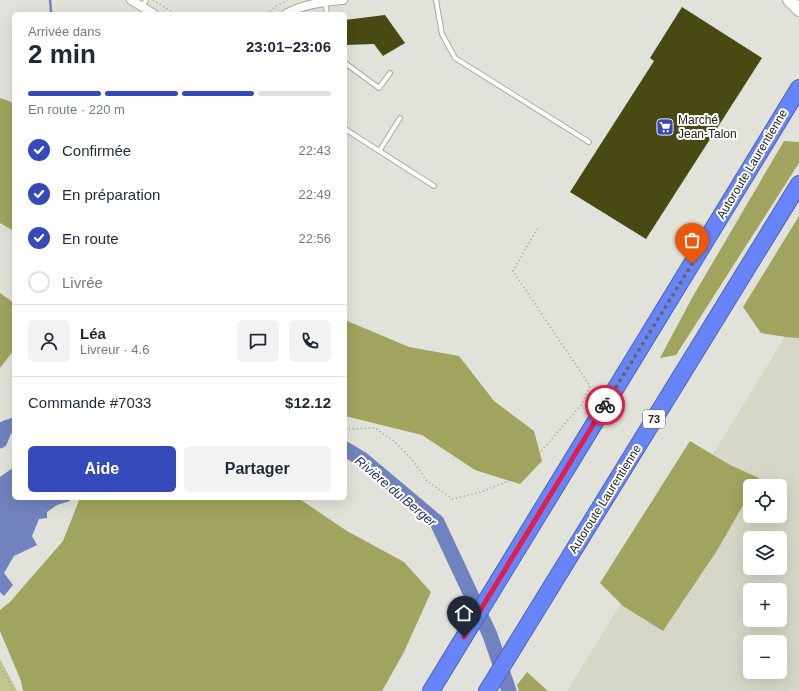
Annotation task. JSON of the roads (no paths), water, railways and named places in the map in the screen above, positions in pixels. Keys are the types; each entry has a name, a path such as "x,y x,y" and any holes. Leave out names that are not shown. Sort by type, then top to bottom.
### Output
{"highway":[{"name":"Autoroute Laurentienne","path":"431,691 799,88"},
{"name":"Autoroute Laurentienne","path":"487,690 799,184"}],"street":[{"path":"131,0 144,3 152,12"},
{"path":"290,12 304,6 343,0"},
{"path":"789,0 799,10"}],"lane":[{"path":"436,0 442,34 455,58 589,142"},
{"path":"325,2 327,12"},
{"path":"347,64 379,88 390,73"},
{"path":"380,150 400,118"},
{"path":"347,130 434,186"}],"water":[{"path":"12,468 12,500 70,501 57,505 47,512 47,518 39,519 32,536 37,545 14,556 4,573 13,585 4,596 0,592 0,477"}],"waterway":[{"path":"50,0 51,12"},
{"name":"Rivière du Berger","path":"0,441 5,428 12,426"},
{"name":"Rivière du Berger","path":"347,450 362,459 437,522 490,635 509,691"}],"place":[{"name":"Marché Jean-Talon","path":"665,127"}]}
